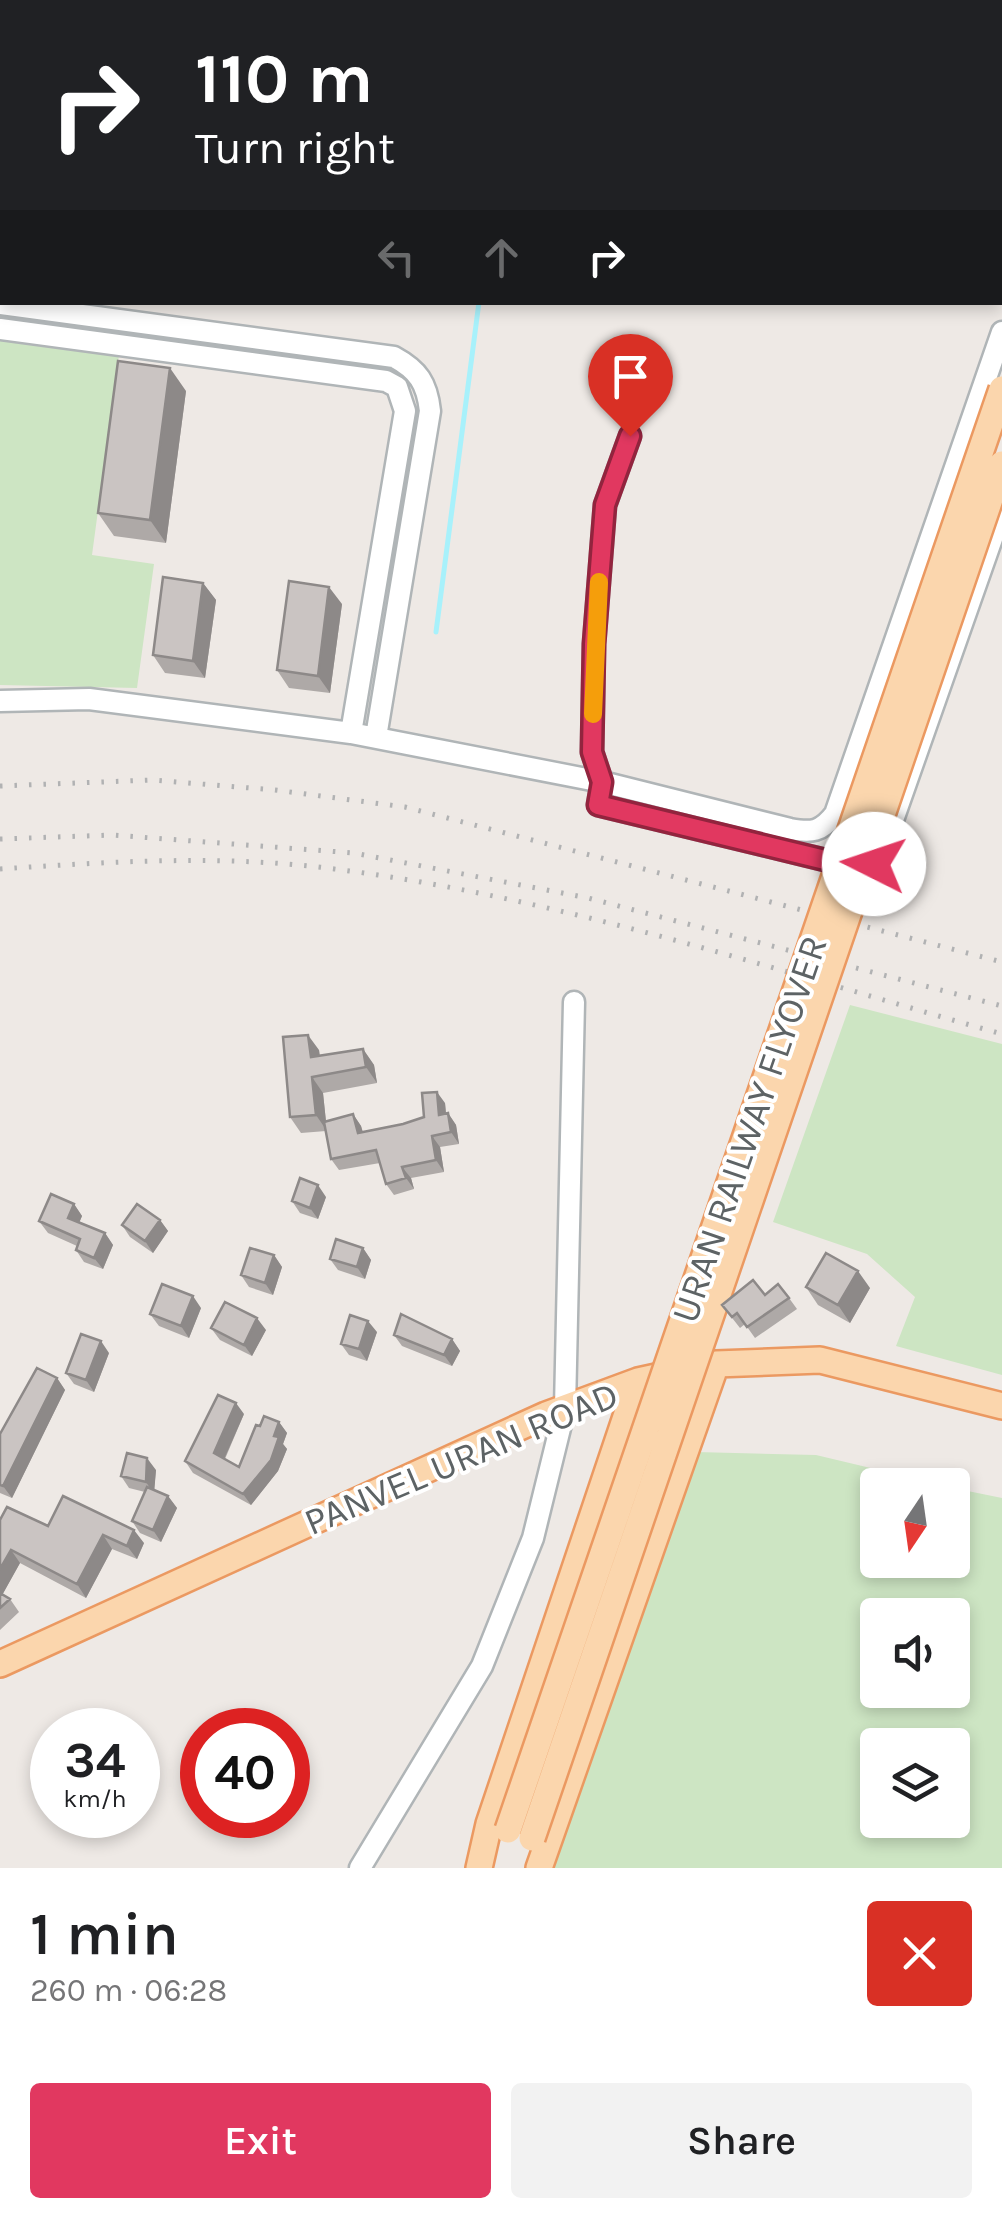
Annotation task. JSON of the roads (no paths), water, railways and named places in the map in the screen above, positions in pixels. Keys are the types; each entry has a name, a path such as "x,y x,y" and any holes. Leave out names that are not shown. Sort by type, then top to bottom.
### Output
{"main road":[{"name":"URAN RAILWAY FLYOVER","path":"523,1868 520,1834 1002,388"},
{"name":"URAN RAILWAY FLYOVER","path":"492,1868 520,1834 1002,464"},
{"name":"PANVEL URAN ROAD","path":"0,1664 565,1408 638,1382 716,1364 820,1360 1002,1406"},
{"path":"539,1868 716,1364"},
{"path":"478,1868 489,1824 638,1382"}],"street":[{"path":"7,305 394,357 414,368 428,390 430,411 376,738"},
{"path":"0,329 386,381 397,387 406,410 351,733"},
{"path":"0,701 90,699 351,733 602,782 790,830 810,832 824,828 834,814 1002,332"},
{"path":"630,436 605,505 603,525 592,736 602,782 598,805 858,868 874,864 884,848 1002,510"},
{"path":"360,1868 482,1666 532,1538 565,1408 574,1002"}],"waterway":[{"path":"436,632 479,305"}],"railway":[{"path":"0,786 152,780 275,790 405,807 1002,962"},
{"path":"0,839 112,835 354,853 588,898 1002,1006"},
{"path":"0,869 119,862 239,861 405,879 663,937 1002,1034"}]}
